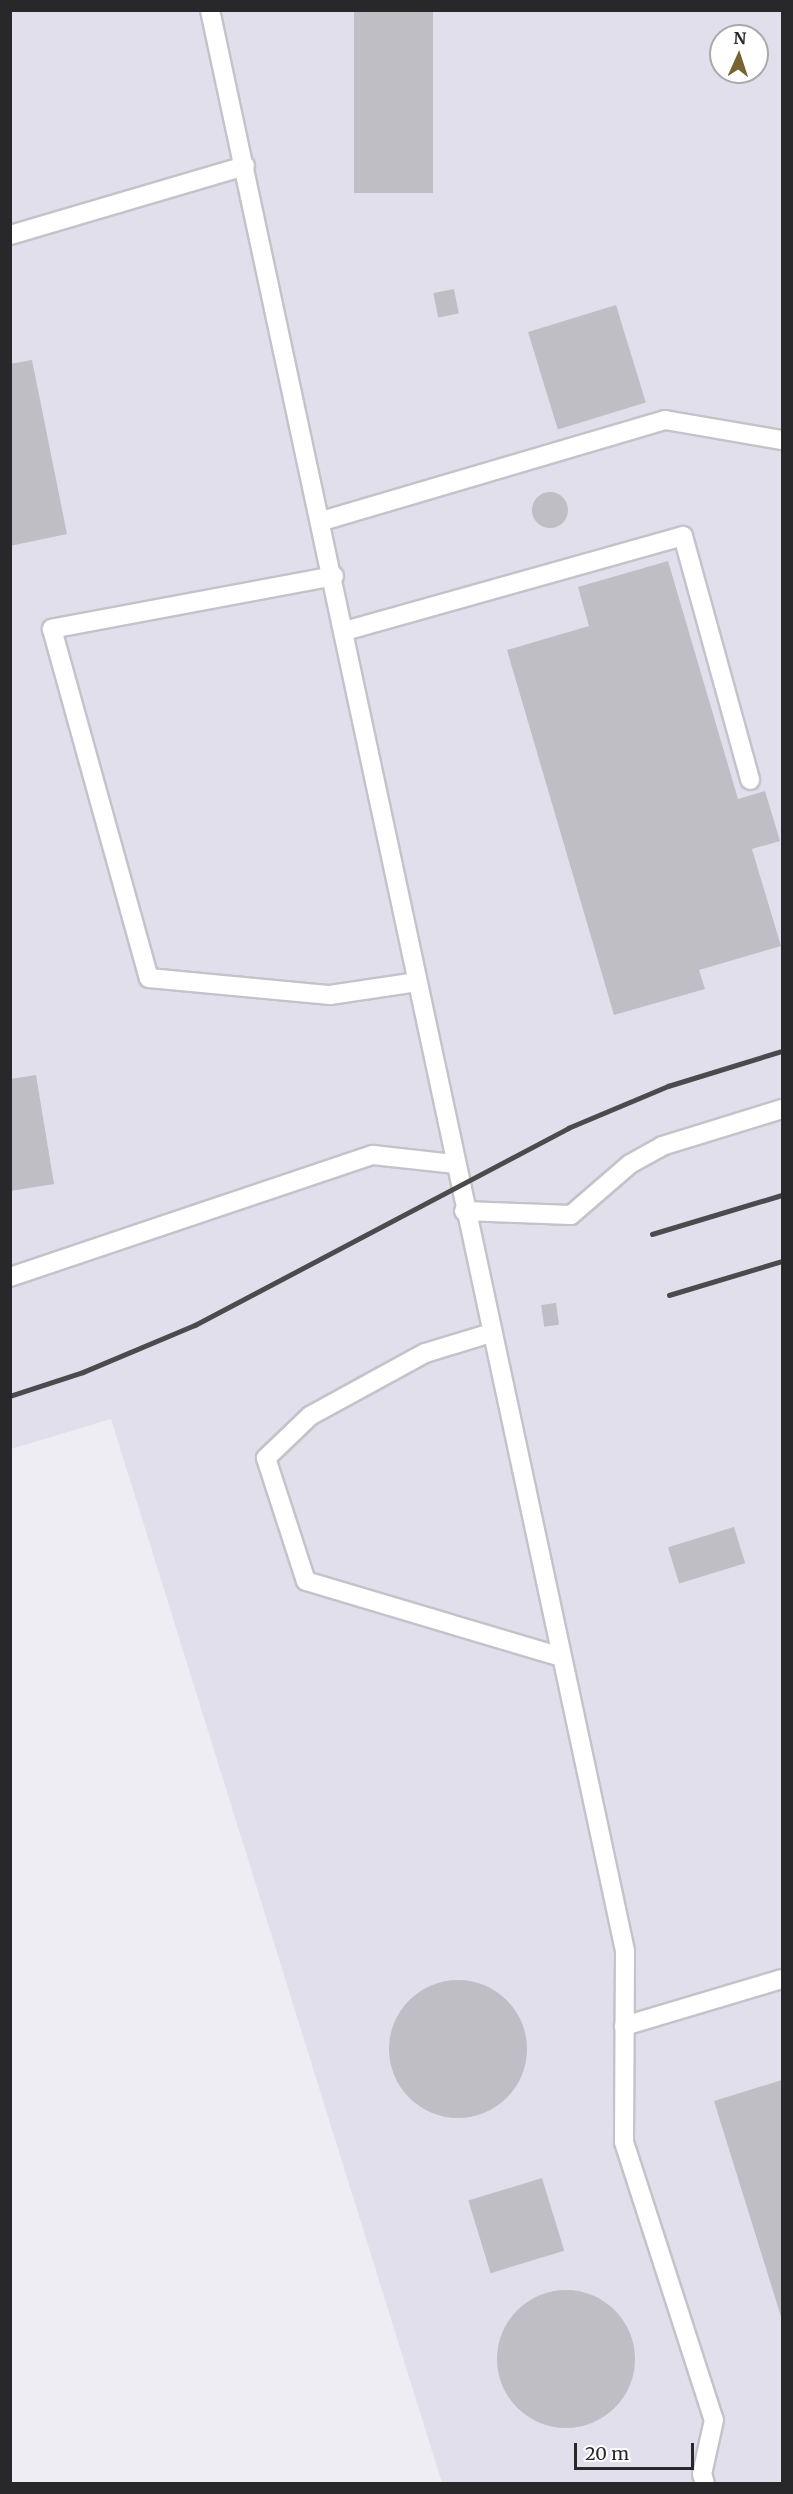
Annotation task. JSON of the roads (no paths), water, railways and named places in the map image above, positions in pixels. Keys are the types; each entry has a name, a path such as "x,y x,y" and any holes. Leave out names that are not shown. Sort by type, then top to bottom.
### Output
{"lane":[{"path":"210,10 334,576 454,1164 625,1951 624,2142 714,2420 702,2474 705,2484"},
{"path":"10,235 245,166"},
{"path":"322,521 665,420 783,440"},
{"path":"345,630 683,536 750,780"},
{"path":"334,576 52,629 149,978 330,995 417,982"},
{"path":"464,1211 571,1215 630,1164 662,1146 783,1109"},
{"path":"10,1277 373,1155 454,1164"},
{"path":"491,1333 425,1353 310,1416 266,1458 306,1581 561,1657"},
{"path":"624,2026 783,1979"}],"railway":[{"path":"10,1396 83,1372 195,1325 568,1128 668,1086 782,1051"},
{"path":"652,1234 782,1195"},
{"path":"669,1295 782,1261"}]}
